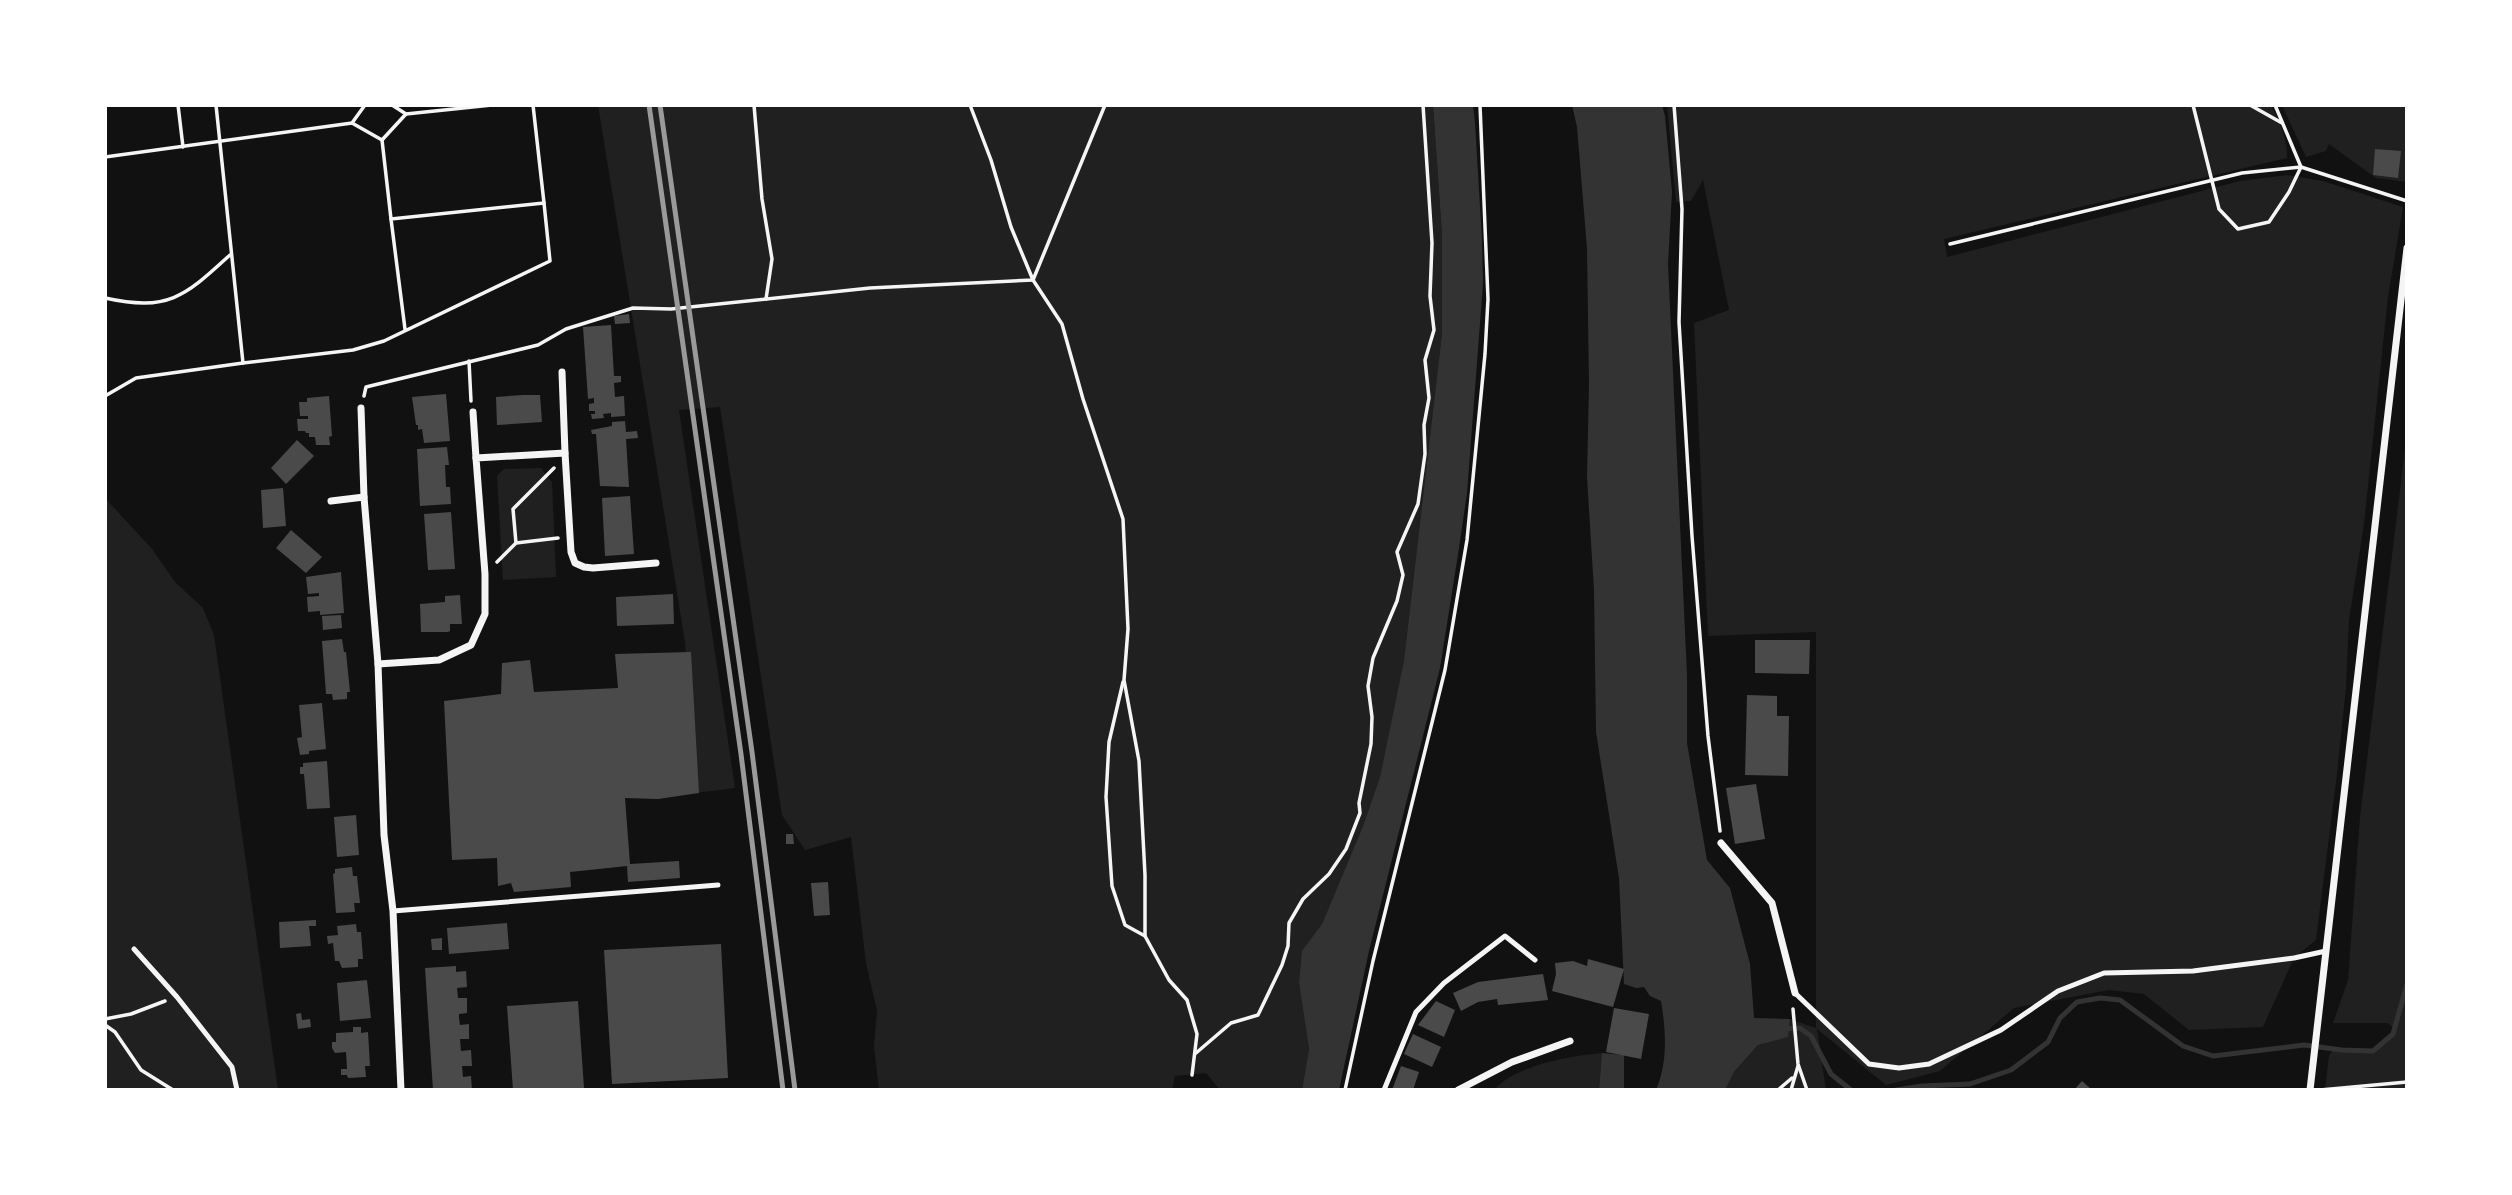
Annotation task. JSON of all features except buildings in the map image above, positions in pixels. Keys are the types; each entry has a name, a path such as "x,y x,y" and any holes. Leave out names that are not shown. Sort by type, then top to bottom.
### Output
{"street":[{"path":"2311,1090 2407,248"},
{"path":"562,372 571,552 575,563 584,567 656,563"},
{"path":"360,408 377,664 384,835 393,911 401,1090"},
{"path":"377,664 439,660 471,645 485,614 485,574 473,412"},
{"path":"476,458 565,454"},
{"path":"331,502 364,497"},
{"path":"1721,843 1772,903 1795,993"},
{"path":"1458,1090 1468,1088 1512,1062 1570,1041"}],"lane":[{"path":"393,911 718,885"},
{"path":"1384,1090 1416,1012 1444,984 1505,936 1535,960"},
{"path":"134,949 177,997 232,1067 237,1090"},
{"path":"1795,993 1869,1065 1899,1068 1929,1064 2001,1030 2058,991 2105,973 2193,971 2294,958 2326,951"}],"path":[{"path":"178,105 183,147"},
{"path":"216,105 243,363"},
{"path":"352,123 365,105"},
{"path":"392,105 407,114 492,105"},
{"path":"105,396 136,378 353,349 384,341 550,261 533,105"},
{"path":"754,105 762,199 772,259 766,299"},
{"path":"971,105 1011,227 1033,280 1062,324 1083,399 1123,519 1128,629 1124,680 1109,742 1106,797 1112,886 1125,925 1145,936"},
{"path":"1033,280 1105,105"},
{"path":"1196,1053 1231,1023 1258,1015 1282,965 1288,946 1289,923 1303,900 1329,874 1346,849 1360,813 1359,803 1372,717 1368,685 1397,601 1403,575 1397,552 1418,504 1425,454 1424,425 1429,398 1425,360 1434,330 1430,296 1432,243 1423,105"},
{"path":"1345,1090 1370,975 1445,670 1466,540 1488,299 1480,105"},
{"path":"1674,105 1682,209 1679,322 1691,523 1708,736 1721,843"},
{"path":"2193,105 2219,209 2238,229 2269,222 2289,192 2301,167 2275,105"},
{"path":"2250,105 2284,124"},
{"path":"382,140 407,114"},
{"path":"105,157 352,123 382,140"},
{"path":"382,140 405,329"},
{"path":"1950,244 2242,173 2301,167 2407,201"},
{"path":"391,219 544,203"},
{"path":"105,298 134,304 171,300 200,283 230,255"},
{"path":"360,408 366,387 538,345 566,329 633,308 671,309 870,288 1033,280"},
{"path":"469,361 473,412"},
{"path":"516,543 513,509 565,454"},
{"path":"485,574 516,543 571,537"},
{"path":"1124,680 1139,761 1145,936 1168,980 1187,1000 1197,1034 1192,1075"},
{"path":"105,1019 131,1014 177,997"},
{"path":"1795,1021 1798,1064 1807,1090"},
{"path":"105,1025 115,1032 141,1070 173,1090"},
{"path":"1791,1090 1798,1064"},
{"path":"1778,1090 1794,1076"},
{"path":"2318,1090 2407,1082"}],"shaded area":[{"path":"598,105 1433,105 1442,234 1442,335 1404,660 1380,777 1363,826 1322,924 1302,952 1299,983 1309,1049 1302,1090 1220,1090 1206,1073 1175,1076 1172,1090 879,1090 874,1046 877,1011 866,963 851,837 805,850 782,815 720,407 679,410 735,788 696,793 685,642"},
{"path":"1433,105 1473,105 1475,123 1483,284 1467,493 1440,668 1369,951 1339,1090 1302,1090 1309,1049 1299,983 1302,951 1322,924 1363,826 1380,777 1404,660 1442,334 1442,234"},
{"path":"1572,105 1662,105 1665,116 1672,192 1668,264 1687,675 1687,743 1707,860 1730,888 1750,964 1754,1018 1790,1019 1788,1037 1758,1045 1734,1072 1725,1090 1656,1090 1663,1069 1665,1046 1661,1001 1650,996 1644,987 1636,988 1624,984 1619,878 1596,732 1594,590 1587,477 1587,248 1577,127"},
{"path":"1667,105 2271,105 2282,131 2287,158 1944,239 1947,257 2240,181 2287,175 2323,181 2403,207 2388,297 2364,524 2349,620 2346,687 2316,940 2294,958 2263,1027 2189,1030 2144,994 2109,990 2014,1008 1940,1071 1886,1085 1817,1029 1826,1090 1725,1090 1734,1072 1758,1045 1787,1037 1790,1019 1816,1028 1816,632 1708,636 1694,323 1729,310 1703,180 1691,201 1676,202"},
{"path":"2282,105 2407,105 2407,182 2376,178 2329,144 2326,151 2306,157"},
{"path":"2407,433 2407,1090 2325,1090 2329,1056 2333,1049 2369,1051 2393,1034 2395,1029 2387,1023 2333,1023 2348,980 2360,817"},
{"path":"541,468 552,482 556,577 503,580 497,476 504,469"},
{"path":"105,498 152,549 175,582 203,608 214,635 278,1090 105,1090"},
{"path":"1602,1053 1599,1090 1494,1090 1504,1081 1529,1068 1559,1059"},
{"path":"1602,1053 1624,1055 1624,1090 1599,1090"}],"waterway":[{"path":"1896,1090 1970,1084 2011,1070 2048,1042 2060,1018 2077,1002 2100,998 2120,1000 2183,1046 2213,1056 2304,1045 2373,1051 2393,1034 2407,984"},
{"path":"1784,1029 1800,1028 1811,1036 1831,1074 1851,1090"}],"railway":[{"path":"649,105 741,754 783,1090"},
{"path":"660,105 752,752 795,1090"}]}
